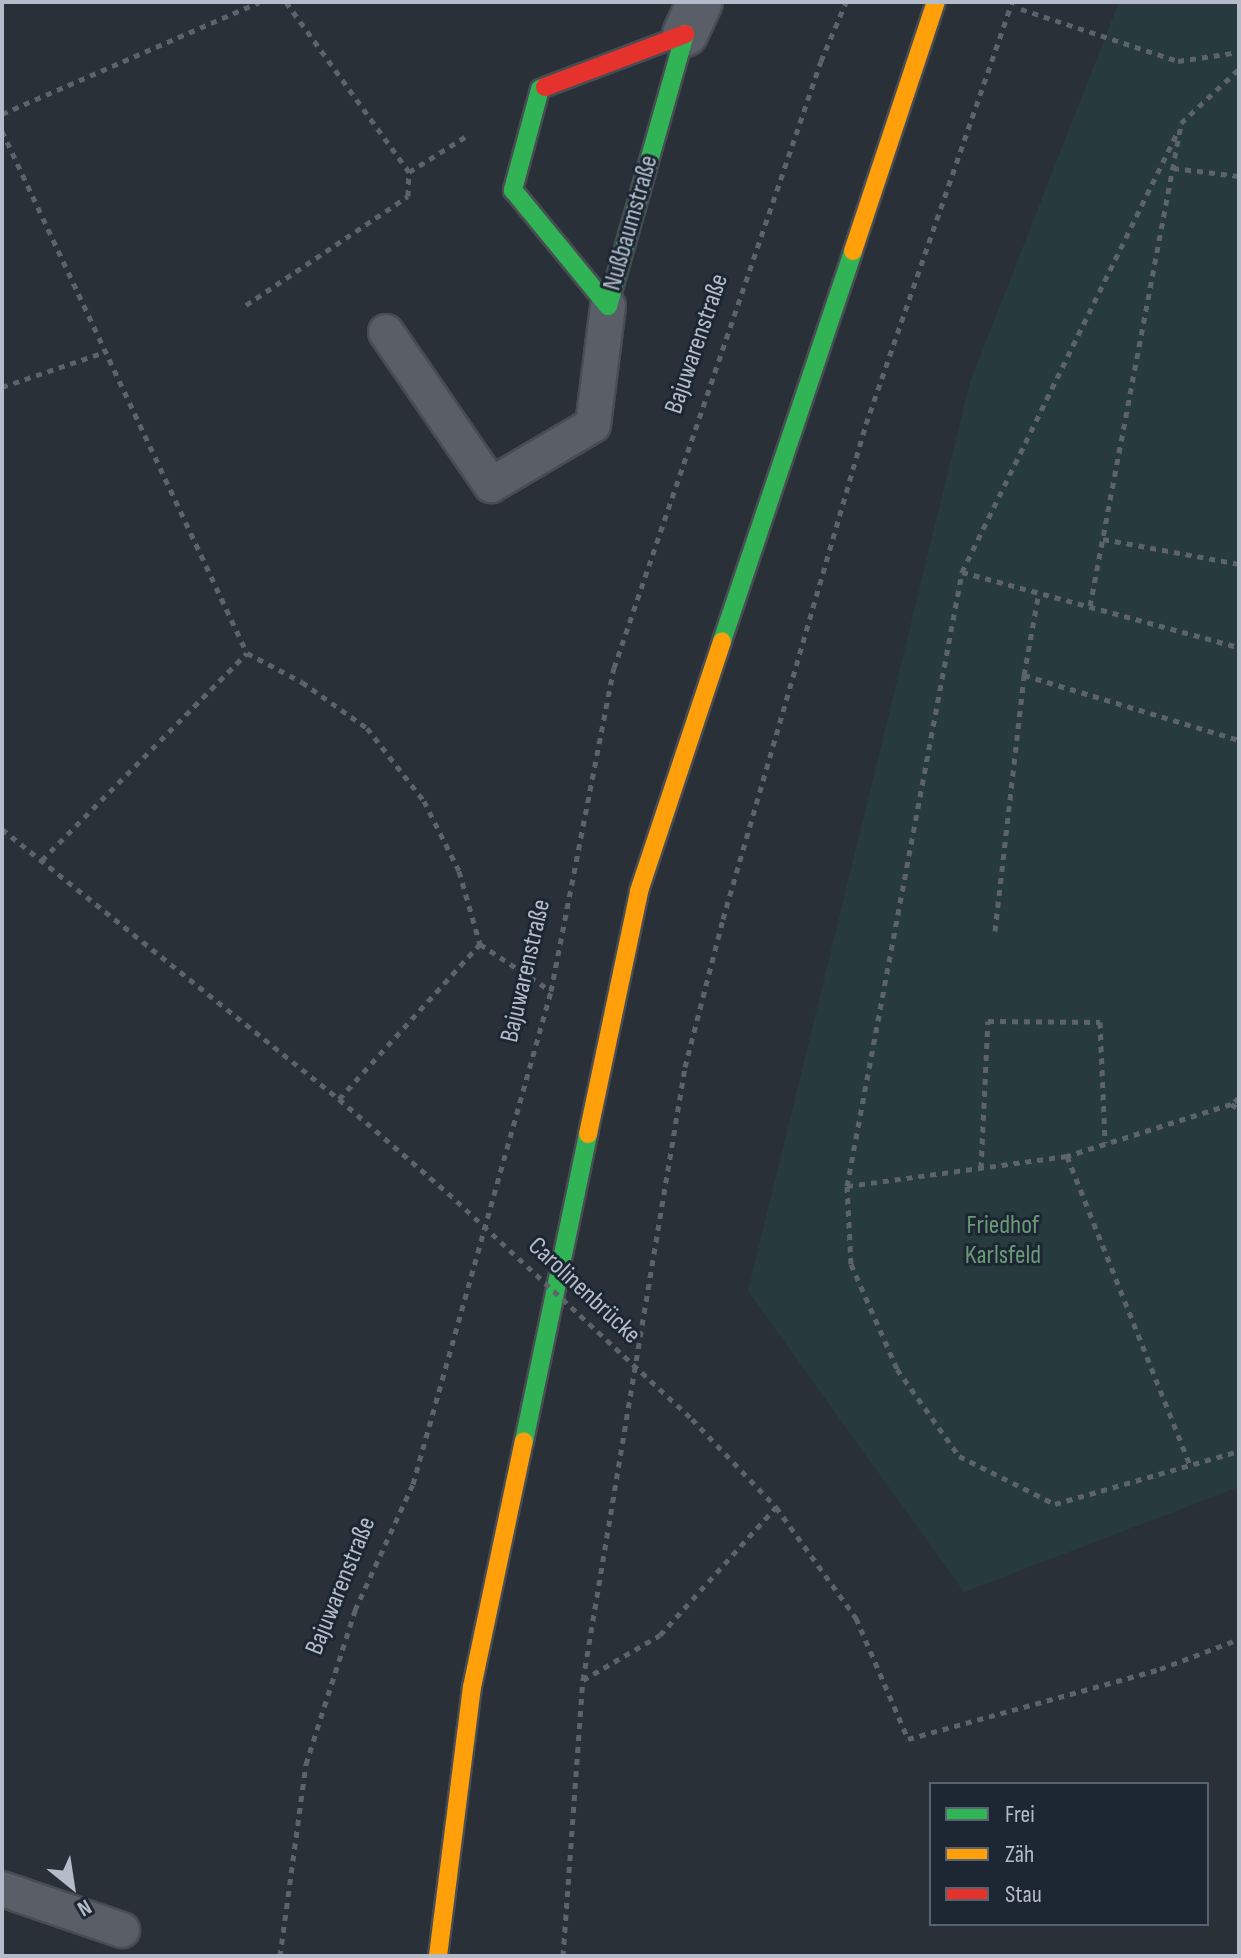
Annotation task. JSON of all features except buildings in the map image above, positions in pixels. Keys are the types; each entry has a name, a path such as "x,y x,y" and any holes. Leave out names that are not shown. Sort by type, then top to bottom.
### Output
{"main road":[{"path":"438,1956 472,1687 639,891 936,2"},
{"name":"Nußbaumstraße","path":"608,306 513,190 540,89 692,18"},
{"name":"Nußbaumstraße","path":"608,306 692,18"}],"lane":[{"path":"386,332 491,485 593,425 608,306"},
{"path":"2,1889 122,1930"}],"path":[{"path":"2,114 259,2"},
{"path":"246,305 408,196 409,172 286,2"},
{"name":"Bajuwarenstraße","path":"280,1956 306,1764 355,1610 413,1484 551,991 614,668 821,61 846,2"},
{"path":"563,1956 583,1680 685,1067 723,919 866,424 1012,2"},
{"path":"1021,9 1178,61 1239,52"},
{"path":"1239,69 1181,123 962,572 847,1186 851,1264 897,1369 959,1456 1055,1504 1191,1468 1239,1451"},
{"path":"409,172 540,89"},
{"path":"1090,606 1181,123"},
{"path":"2,131 247,653 302,682 367,728 424,801 459,871 480,944 551,991"},
{"path":"1173,168 1239,176"},
{"path":"2,387 105,352"},
{"path":"1103,539 1239,564"},
{"path":"962,572 1239,647"},
{"path":"995,931 1024,675 1039,592"},
{"path":"42,860 247,653"},
{"path":"1024,675 1239,740"},
{"name":"Carolinenbrücke","path":"2,829 339,1099 448,1193 692,1419 776,1507 856,1618 908,1739 1160,1669 1239,1639"},
{"path":"339,1099 480,944"},
{"path":"981,1168 988,1021 1100,1022 1105,1143"},
{"path":"847,1186 1067,1156 1231,1104 1239,1098"},
{"path":"1231,1104 1239,1109"},
{"path":"1067,1156 1191,1468"},
{"path":"583,1680 660,1635 776,1507"}],"green space":[{"name":"Friedhof Karlsfeld","path":"1119,2 1239,2 1239,1487 964,1592 748,1291 970,382"}],"traffic: fast":[{"path":"545,87 540,89 513,190 608,306 685,34"},
{"path":"722,641 853,251"},
{"path":"524,1441 588,1134"}],"traffic: slow":[{"path":"853,251 936,2"},
{"path":"588,1134 639,891 722,641"},
{"path":"438,1956 472,1687 524,1441"}],"traffic: jam":[{"path":"545,87 685,34"}]}
